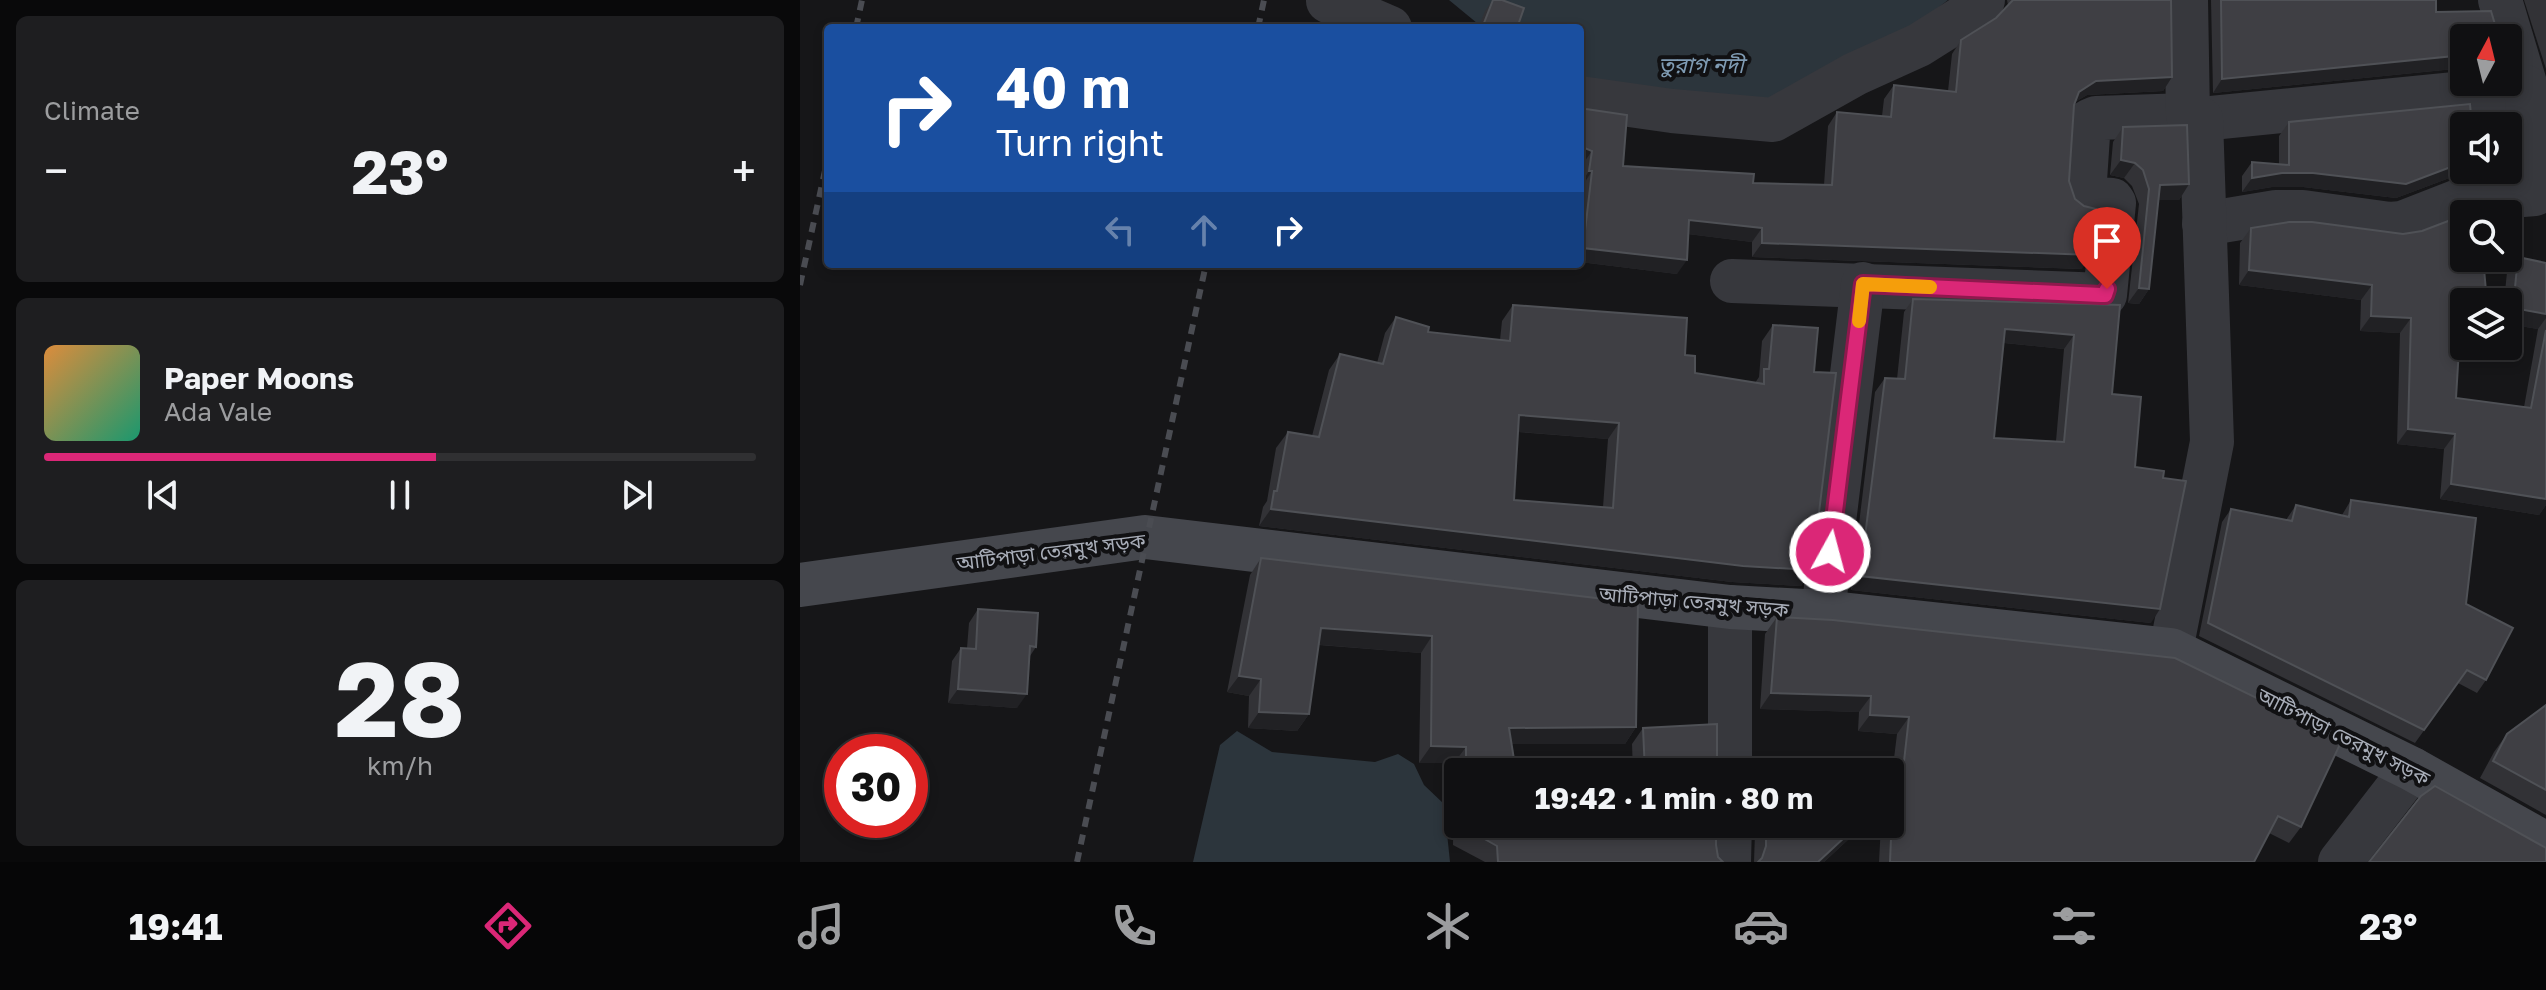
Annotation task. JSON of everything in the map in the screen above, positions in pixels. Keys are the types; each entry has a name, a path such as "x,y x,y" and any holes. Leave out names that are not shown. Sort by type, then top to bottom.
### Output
{"main road":[{"name":"আটিপাড়া তেরমুখ সড়ক","path":"800,585 1145,537 1730,607 1823,612 2171,650 2412,769 2546,844"}],"street":[{"path":"1584,99 1672,111 1773,120 1855,74 1919,45 1973,11 1983,0"},
{"path":"2171,650 2212,442 2204,224 2186,0"},
{"path":"2204,224 2276,212 2402,223 2461,200 2535,194 2526,87 2500,0"},
{"path":"1328,1 1381,24"},
{"path":"1732,281 2105,295 2114,203 2084,195 2089,121 2096,118 2195,117 2526,87"},
{"path":"1823,612 1863,284"},
{"path":"1730,607 1730,758"},
{"path":"2340,862 2412,769"},
{"path":"1729,862 1730,838"}],"water":[{"name":"তুরাগ নদী","path":"1449,0 1948,0 1810,109 1584,78 1584,24 1478,24"},
{"path":"1237,731 1272,752 1375,762 1398,754 1414,764 1424,785 1444,804 1444,838 1448,838 1450,862 1193,862 1220,745"}],"building":[{"path":"1493,0 1524,8 1518,24 1484,24"},
{"path":"2013,0 2171,0 2172,77 2096,81 2079,92 2074,105 2069,181 2075,199 2084,206 2096,209 2092,255 1762,243 1762,228 1689,220 1687,260 1584,248 1592,151 1584,148 1584,108 1627,115 1623,166 1754,174 1753,183 1832,185 1837,112 1891,117 1894,85 1956,92 1961,40 1996,18"},
{"path":"2221,0 2436,0 2436,12 2491,11 2495,24 2450,24 2450,56 2222,79"},
{"path":"2470,104 2471,112 2450,112 2450,167 2406,184 2313,173 2282,173 2252,178 2252,162 2289,165 2289,122"},
{"path":"2187,125 2189,184 2160,185 2149,289 2139,288 2149,189 2143,170 2135,163 2121,160 2123,127"},
{"path":"2450,220 2450,272 2484,272 2486,288 2450,288 2450,360 2458,360 2456,398 2531,408 2546,330 2546,499 2451,484 2455,434 2408,429 2411,318 2371,316 2372,285 2249,270 2251,228 2312,222 2403,234 2422,231"},
{"path":"2522,258 2546,263 2546,314 2522,310 2522,288 2515,288 2517,272 2522,272"},
{"path":"1913,299 2120,305 2112,394 2141,397 2135,467 2164,471 2163,478 2186,481 2160,609 1860,576 1885,378 1905,379","holes":["2005,329 2074,335 2064,442 1994,438"]},
{"path":"1513,305 1687,318 1685,355 1695,356 1695,373 1764,384 1764,369 1769,369 1773,325 1818,328 1814,372 1836,373 1812,570 1743,566 1271,509 1288,432 1319,437 1340,354 1383,364 1396,317 1429,327 1428,332 1510,341","holes":["1519,415 1619,423 1613,508 1514,500"]},
{"path":"2351,500 2476,518 2466,604 2513,628 2486,680 2467,670 2424,730 2208,623 2231,509 2292,521 2296,505 2349,517"},
{"path":"1261,558 1638,603 1636,727 1509,728 1514,758 1466,758 1466,747 1431,746 1432,636 1321,628 1309,714 1259,712 1261,679 1239,676"},
{"path":"978,609 1038,613 1036,647 1030,646 1027,694 958,689 961,648 976,649"},
{"path":"1777,617 1833,620 2175,658 2342,740 2301,827 2278,816 2254,862 1890,862 1891,838 1904,838 1904,761 1909,717 1870,715 1871,696 1771,693"},
{"path":"2546,705 2546,790 2493,761 2507,734"},
{"path":"1717,724 1717,758 1644,758 1643,728"},
{"path":"2435,786 2546,848 2546,862 2369,862 2421,796"},
{"path":"1483,838 1716,838 1718,857 1723,862 1498,862 1497,846"},
{"path":"1766,838 1844,838 1818,862 1758,862 1766,846"}],"railway":[{"path":"857,24 862,0"},
{"path":"1259,24 1264,0"},
{"path":"800,285 824,175"},
{"path":"1077,862 1205,268"}],"slow traffic":[{"path":"1859,321 1863,284 1930,287"}],"route":[{"path":"1830,552 1863,284 2101,295 2105,295 2107,289"}]}
